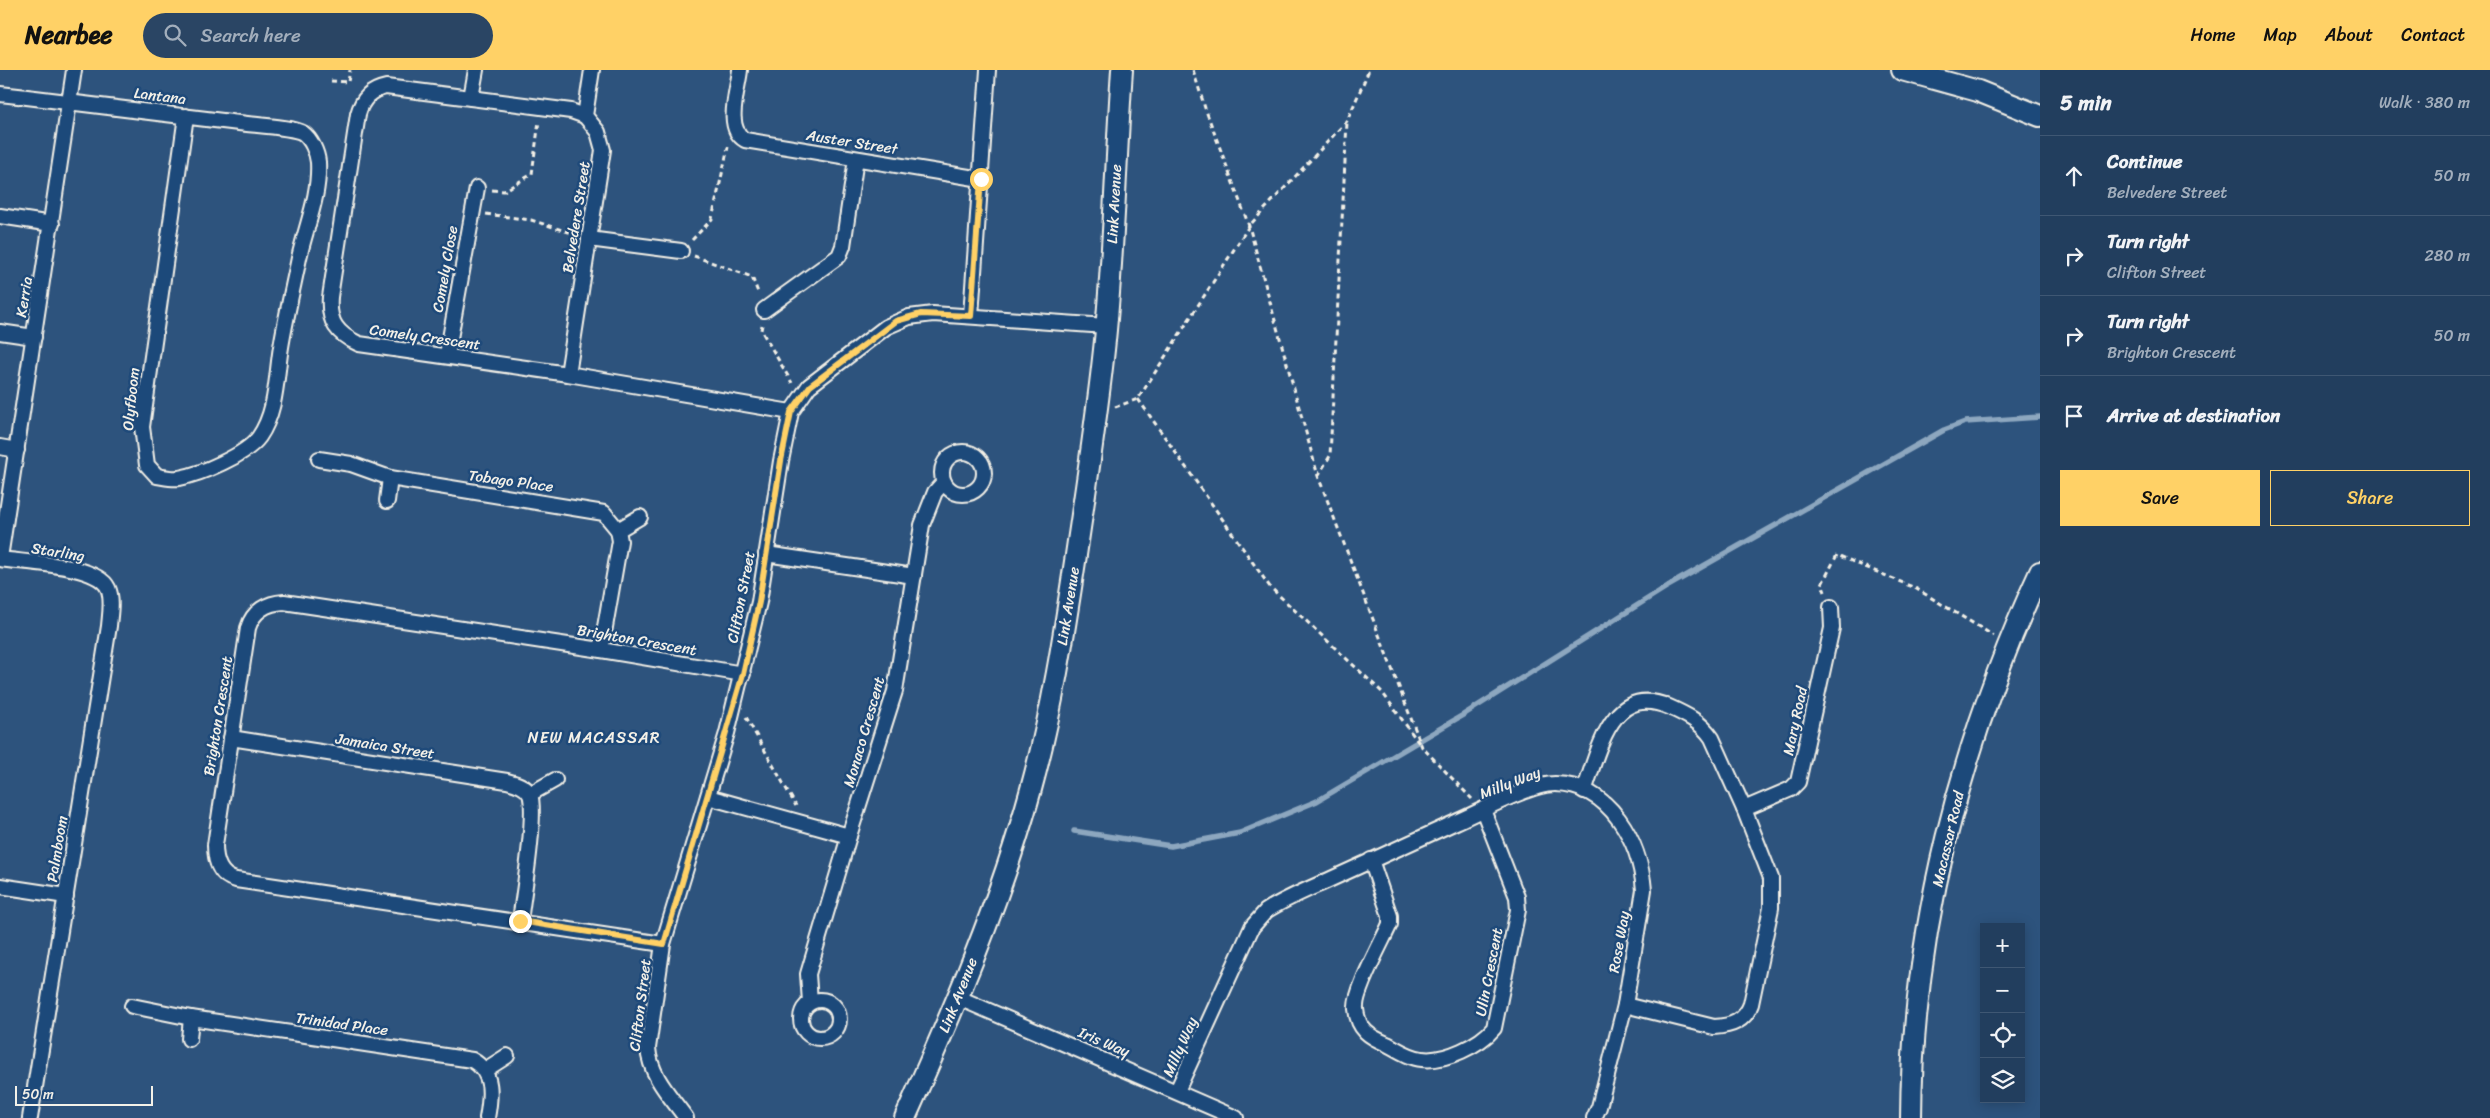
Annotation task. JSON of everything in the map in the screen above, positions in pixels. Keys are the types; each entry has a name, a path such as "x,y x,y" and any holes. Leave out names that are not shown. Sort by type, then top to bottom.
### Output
{"street":[{"name":"Kerria","path":"0,558 71,102 74,70"},
{"path":"471,98 476,70"},
{"path":"586,116 592,70"},
{"path":"734,121 740,70"},
{"path":"971,316 988,70"},
{"name":"Link Avenue","path":"905,1118 959,998 1002,882 1031,790 1060,657 1097,412 1106,326 1122,70"},
{"path":"1902,70 1978,91 2040,116"},
{"name":"Comely Crescent","path":"586,116 571,111 386,87 376,89 366,97 358,114 330,297 331,318 344,337 359,344 447,355 568,374 791,412"},
{"name":"Lantana","path":"0,94 302,132 311,142"},
{"name":"Olyfboom","path":"186,116 142,427 147,465 157,476 178,478 205,470 240,453 257,439 268,422 275,396 281,346 299,257 317,189 318,160 311,142"},
{"name":"Belvedere Street","path":"568,374 602,150 598,132 586,116"},
{"name":"Auster Street","path":"734,121 737,134 749,142 981,179"},
{"path":"764,310 839,256 843,246 856,159"},
{"name":"Comely Close","path":"447,355 471,212 477,188"},
{"path":"0,216 52,224"},
{"path":"590,239 681,251"},
{"name":"Clifton Street","path":"686,1118 653,1072 648,1048 664,944 743,674 759,602 781,461 791,412 801,397 820,377 896,321 921,314 1106,326"},
{"path":"0,332 34,337"},
{"path":"0,447 17,450"},
{"name":"Tobago Place","path":"319,458 351,464 390,478 596,510 604,513 618,530"},
{"path":"387,501 390,478"},
{"name":"Monaco Crescent","path":"810,1002 808,974 848,836 895,691 922,525 935,492 944,482"},
{"path":"601,650 619,554 618,530 640,517"},
{"path":"766,554 914,576"},
{"name":"Starling","path":"0,558 80,570 100,577 107,586"},
{"name":"Macassar Road","path":"1911,1118 1919,1004 1941,861 1977,728 2008,645 2040,572"},
{"name":"Palmboom","path":"30,1118 109,626 110,593 107,586"},
{"name":"Brighton Crescent","path":"664,944 231,878 222,872 218,866 215,845 248,628 259,611 276,602 294,603 601,650 743,674"},
{"name":"Mary Road","path":"1744,809 1791,789 1798,782 1832,628 1830,607"},
{"path":"1584,790 1608,725 1626,708 1650,702 1660,704 1690,717 1706,729 1744,809 1771,878 1771,908 1748,1014 1732,1024 1714,1027 1625,1005"},
{"name":"Jamaica Street","path":"231,738 507,781 525,788 530,794"},
{"path":"520,921 531,827 530,794 555,780"},
{"name":"Milly Way","path":"1177,1091 1257,919 1276,904 1483,810 1544,786 1567,786 1584,790"},
{"name":"Rose Way","path":"1584,790 1616,813 1635,850 1643,878 1644,890 1625,1005 1599,1107 1594,1118"},
{"path":"708,797 848,836"},
{"name":"Ulin Crescent","path":"1371,860 1389,906 1390,924 1358,995 1356,1011 1361,1026 1369,1036 1423,1060 1440,1058 1465,1049 1488,1035 1494,1028 1518,910 1517,898 1483,810"},
{"path":"0,886 66,896"},
{"name":"Iris Way","path":"959,998 1236,1118"},
{"name":"Trinidad Place","path":"132,1006 191,1018 472,1060 485,1070"},
{"path":"190,1039 191,1018"},
{"path":"487,1118 490,1091 485,1070 507,1056"}],"path":[{"path":"331,81 348,82 350,70"},
{"path":"1193,70 1205,108 1250,226 1318,476 1422,747"},
{"path":"1097,412 1138,399 1250,226 1347,121 1369,70"},
{"path":"504,191 532,174 541,108"},
{"path":"734,121 712,220 681,251 752,277 764,310 761,330 801,397"},
{"path":"1318,476 1330,456 1347,121"},
{"path":"471,212 531,220 590,239"},
{"path":"1138,399 1270,587 1382,692 1422,747 1483,810"},
{"path":"1830,607 1822,584 1837,555 1915,588 2008,645"},
{"path":"736,700 806,824"}],"waterway":[{"path":"1074,831 1171,846 1240,833 1317,801 1463,715 1668,586 1944,430 1965,422 2040,417"}],"district":[{"name":"NEW MACASSAR","path":"594,737"}],"route":[{"path":"520,921 664,944 681,880 708,797 743,674 759,602 781,461 791,412 810,386 859,347 896,321 921,314 971,316 981,179"}]}
